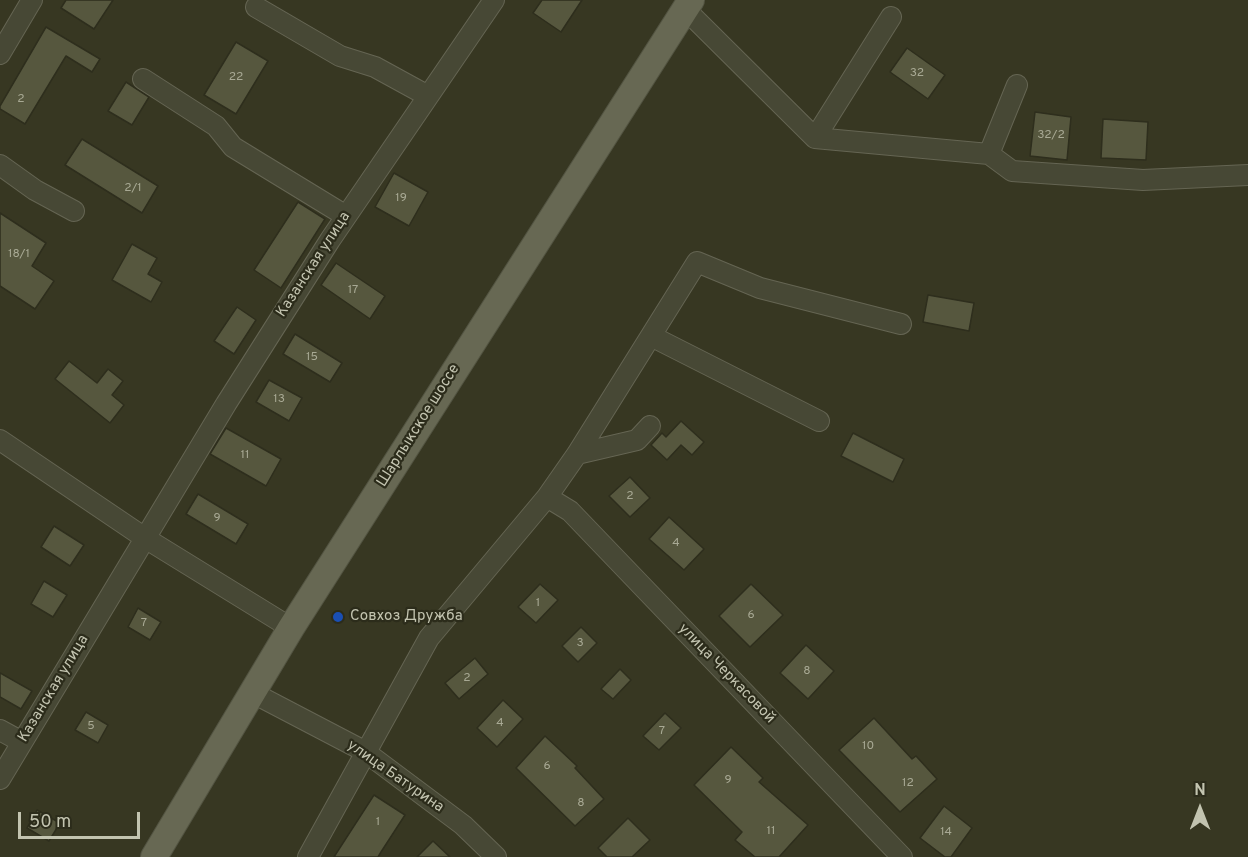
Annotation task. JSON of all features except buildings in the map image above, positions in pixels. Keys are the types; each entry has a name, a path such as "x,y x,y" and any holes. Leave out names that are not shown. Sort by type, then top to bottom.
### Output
{"main road":[{"name":"Шарлыкское шоссе","path":"154,857 291,628 688,5"}],"street":[{"path":"0,54 32,0"},
{"name":"Казанская улица","path":"0,779 226,404 346,216 494,0"},
{"path":"688,5 814,138 989,154 1012,171 1143,180 1248,175"},
{"path":"256,7 340,56 375,67 428,96"},
{"path":"814,138 891,17"},
{"path":"143,79 216,126 233,147 346,216"},
{"path":"989,154 1017,85"},
{"path":"0,165 35,190 74,211"},
{"path":"308,857 364,751 429,638 547,497 577,454 697,262 760,288 901,324"},
{"path":"651,336 819,421"},
{"path":"577,454 637,440 650,426"},
{"path":"0,440 145,538 291,628"},
{"name":"улица Черкасовой","path":"547,497 570,511 902,857"},
{"name":"улица Батурина","path":"253,693 364,751 463,825 496,857"},
{"path":"0,730 22,742"}],"place":[{"name":"Совхоз Дружба","path":"338,617"}]}
